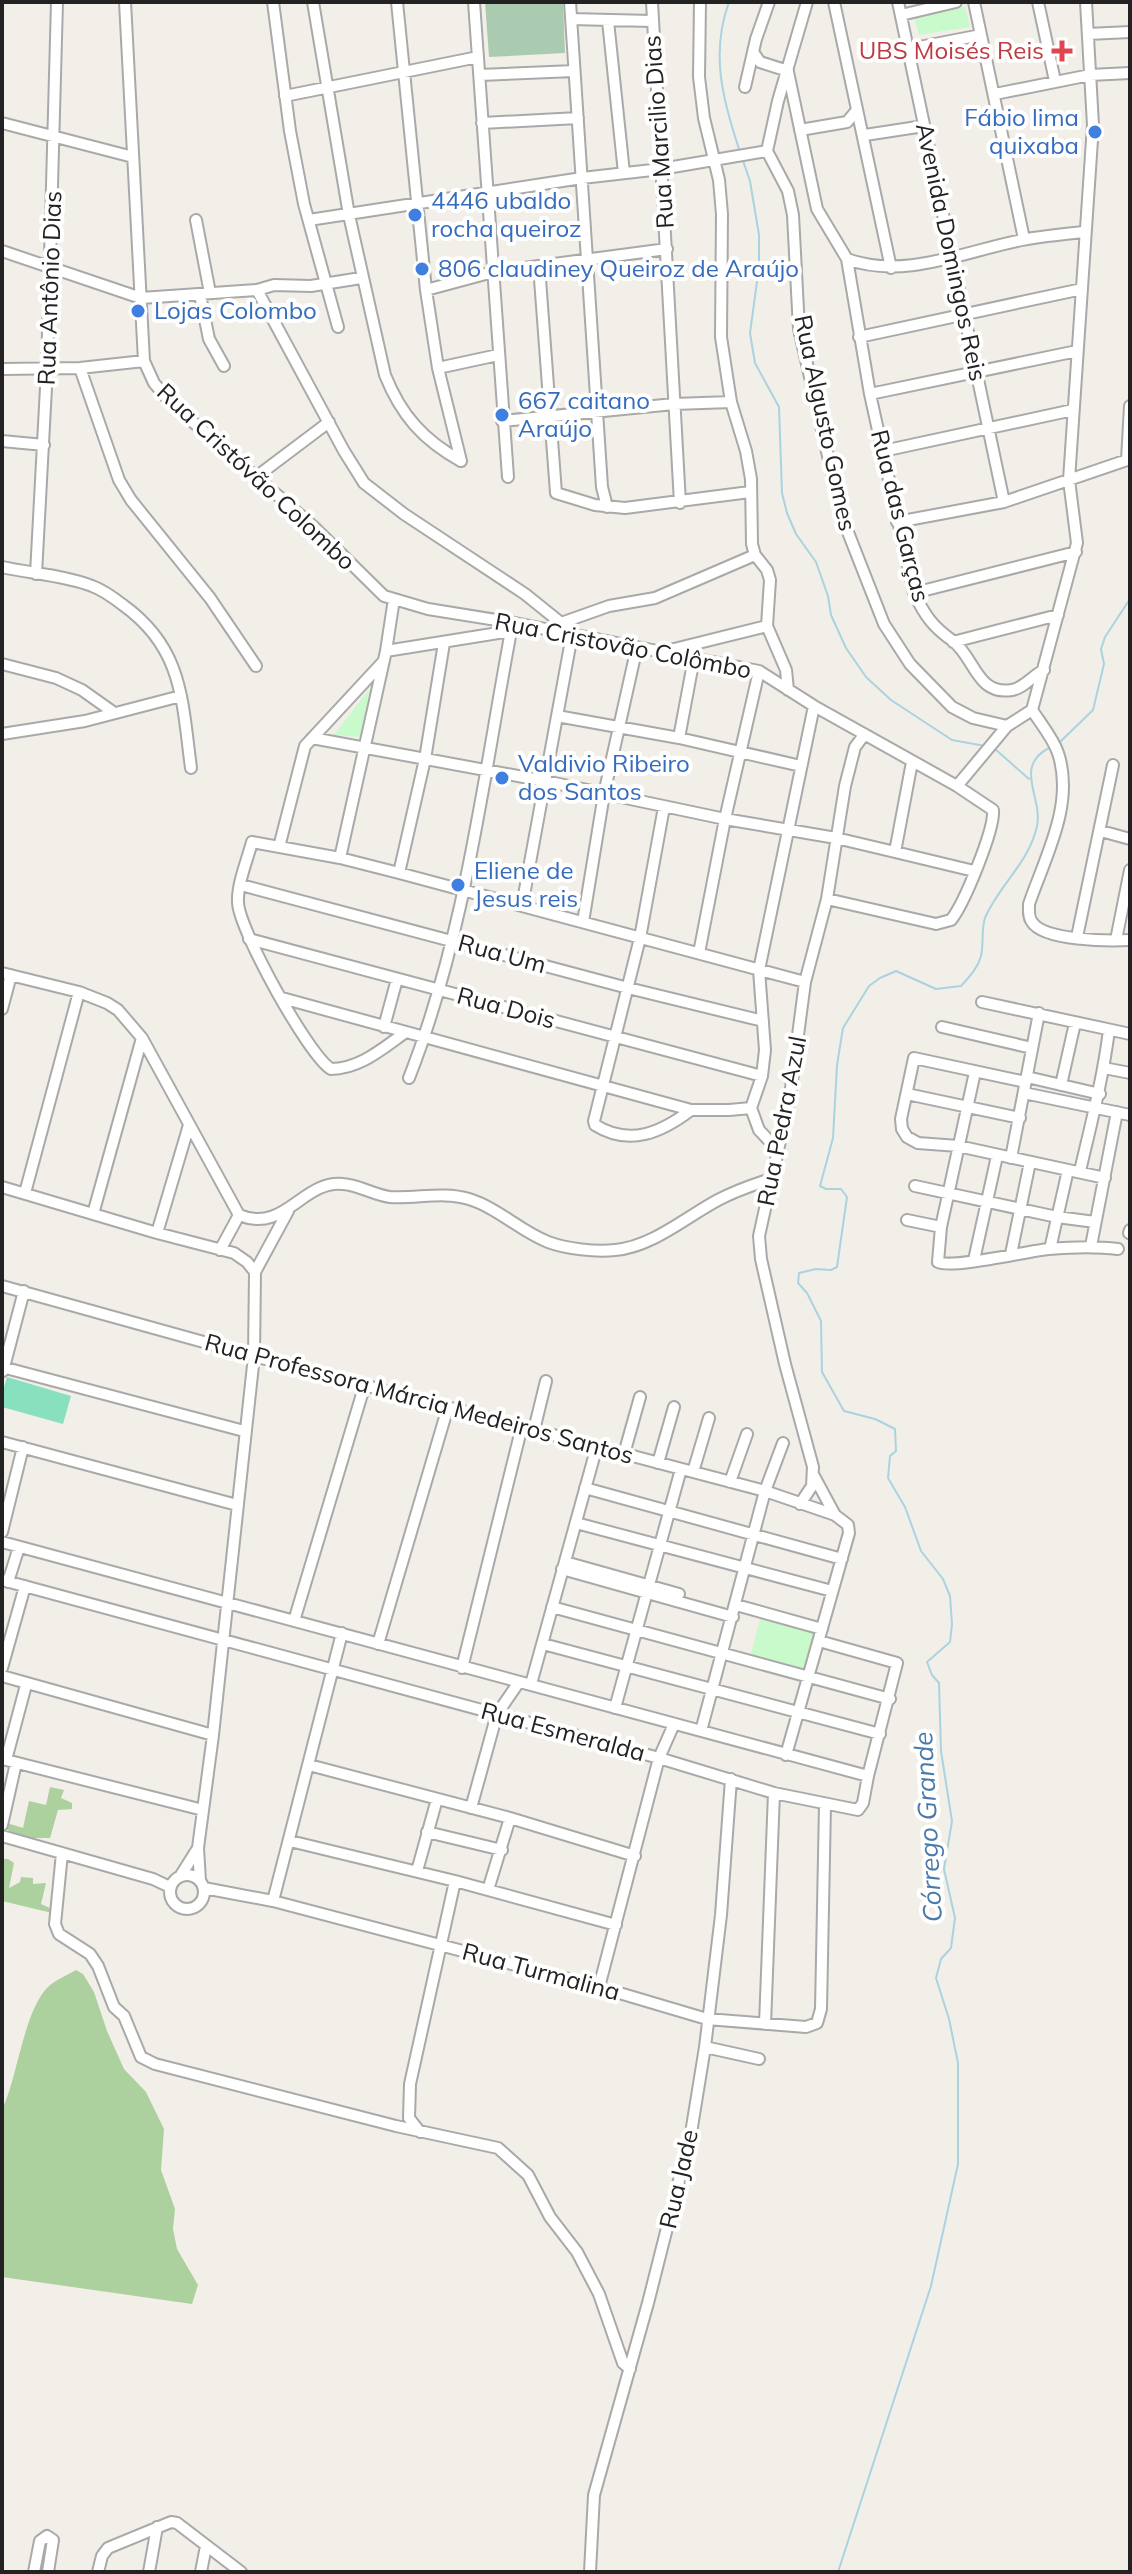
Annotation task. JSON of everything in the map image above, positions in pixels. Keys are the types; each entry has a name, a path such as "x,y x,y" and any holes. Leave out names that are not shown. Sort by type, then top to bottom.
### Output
{"street":[{"name":"Rua Antônio Dias","path":"36,574 47,369 57,2"},
{"path":"273,2 304,204 338,327"},
{"path":"313,2 349,215 376,347 394,397 415,428 461,461 438,368 426,290 397,2"},
{"path":"474,2 508,477"},
{"path":"570,2 602,487 607,507"},
{"name":"Rua Marcilio Dias","path":"652,2 680,503"},
{"path":"700,2 699,77 712,160 719,180 722,214 720,324 731,402 751,479 751,538 755,555 767,570 770,580 767,626 786,670 788,690"},
{"path":"745,87 769,2"},
{"path":"309,220 767,151 807,2"},
{"path":"834,2 865,135 891,268"},
{"name":"Avenida Domingos Reis","path":"898,2 1004,502"},
{"path":"901,15 956,2"},
{"path":"974,2 1024,239"},
{"path":"1038,2 1055,81"},
{"path":"957,786 1007,726 1032,710 1076,552 1077,527 1069,480 1093,125 1086,2"},
{"name":"Rua Cristóvão Colombo","path":"122,3 144,361 154,383 171,403 314,527 377,591 394,599"},
{"path":"571,19 652,21"},
{"path":"608,21 624,173"},
{"path":"1088,34 1130,32"},
{"path":"909,49 981,35"},
{"path":"753,52 760,62 788,71"},
{"path":"285,96 478,57"},
{"path":"480,75 574,71"},
{"path":"788,71 817,209 847,259 891,268 1024,239 1084,232"},
{"path":"995,94 1090,75 1130,73"},
{"path":"800,130 847,122 857,110"},
{"path":"482,123 578,118"},
{"path":"2,123 133,157"},
{"path":"865,135 924,126"},
{"name":"Rua Algusto Gomes","path":"767,151 788,191 793,215 799,329 838,500 881,616 910,664 952,707 973,718 1007,726"},
{"path":"196,220 209,339 224,366"},
{"path":"426,290 493,272 667,249"},
{"path":"2,252 141,298 257,290 274,285 311,286 361,278"},
{"name":"Rua das Garças","path":"847,259 870,394 914,593 944,638 953,642 982,682 991,689 1015,690 1044,670"},
{"path":"539,266 556,493 607,507 625,508 750,492"},
{"path":"859,337 1082,289"},
{"path":"257,290 357,474 371,490 525,594 572,635 522,906"},
{"path":"870,394 1077,351"},
{"path":"438,368 498,355"},
{"path":"2,369 80,368 144,361"},
{"path":"80,368 102,435 125,490 202,587 256,666"},
{"path":"502,421 674,404 731,402"},
{"path":"897,522 1004,502 1128,460 1130,406"},
{"path":"883,451 1073,410"},
{"path":"256,477 329,422"},
{"path":"2,441 44,445"},
{"path":"914,593 1076,552"},
{"path":"561,623 609,606 655,598 755,555"},
{"path":"2,567 91,586 140,618 164,644 181,696 191,768"},
{"path":"340,858 385,656 394,599"},
{"name":"Rua Cristovão Colômbo","path":"394,599 513,627 572,635 759,671 991,807 994,815 974,871"},
{"path":"953,642 1058,615"},
{"path":"664,652 767,626"},
{"path":"279,847 308,742 385,656 513,627 452,940 425,1037 409,1078"},
{"path":"399,873 425,759 444,643"},
{"path":"583,922 604,794 637,647"},
{"path":"679,738 694,658"},
{"path":"2,664 56,678 82,690 113,712"},
{"path":"699,953 725,819 759,671"},
{"path":"2,734 85,721 181,696"},
{"path":"780,1152 759,1130 751,1108 762,1076 765,1050 759,970 814,706"},
{"path":"1032,710 1059,755 1062,783 1054,838 1029,904 1032,922 1047,933 1130,940"},
{"path":"557,716 679,738 801,766"},
{"name":"Rua Pedra Azul","path":"842,1559 849,1529 845,1521 835,1515 814,1476 759,1247 790,1096 805,982 827,899 850,762 855,747 864,735"},
{"path":"308,742 364,748 485,769 725,819 836,838 974,871 951,920 936,924 827,899"},
{"path":"895,852 912,762"},
{"path":"1077,937 1113,765"},
{"path":"664,807 640,938 594,1121 595,1125 610,1132 635,1137 652,1134 691,1110"},
{"path":"1101,831 1130,839"},
{"path":"406,1032 347,1068 331,1069 318,1059 249,939 238,901 252,842 340,858 805,982"},
{"path":"1116,940 1130,870"},
{"name":"Rua Um","path":"241,885 763,1021"},
{"name":"Rua Dois","path":"249,939 762,1076"},
{"path":"2,1009 6,974 79,992 118,1010 142,1038 239,1215 249,1219 268,1219 288,1211 316,1189 339,1183 388,1196 466,1198 485,1205 550,1243 614,1250 642,1243 722,1198 774,1178"},
{"path":"384,1027 397,979"},
{"path":"25,1193 79,992"},
{"path":"282,998 691,1110 751,1108"},
{"path":"982,1002 1130,1034"},
{"path":"1011,1158 1039,1013"},
{"path":"1061,1085 1075,1023"},
{"path":"942,1027 1032,1048"},
{"path":"1050,1249 1057,1217 1100,1094 1109,1030"},
{"path":"93,1214 142,1038"},
{"path":"1105,1178 958,1146 924,1144 907,1137 901,1119 914,1058 1026,1084 1130,1115"},
{"path":"1104,1068 1130,1073"},
{"path":"975,1072 941,1227 938,1262 943,1264 1091,1246 1118,1249"},
{"path":"1026,1084 1061,1085 1100,1094"},
{"path":"907,1094 1020,1118"},
{"path":"1091,1246 1117,1112"},
{"path":"157,1233 189,1125"},
{"path":"974,1260 997,1156"},
{"path":"1011,1254 1030,1162"},
{"path":"915,1186 1057,1217 1095,1222"},
{"path":"2,1187 234,1253 255,1272"},
{"path":"198,1848 170,1887 173,1903 180,1908 188,1909 199,1904 202,1885 198,1848 228,1640 227,1603 254,1356 255,1272 288,1211"},
{"path":"220,1250 239,1215"},
{"path":"907,1220 941,1227"},
{"name":"Rua Professora Márcia Medeiros Santos","path":"2,1286 765,1491 835,1515"},
{"path":"24,1291 2,1369 244,1431"},
{"path":"534,1430 546,1381"},
{"path":"294,1621 365,1384"},
{"path":"624,1454 640,1397"},
{"path":"378,1644 448,1407"},
{"path":"658,1463 674,1407"},
{"path":"693,1472 709,1418"},
{"path":"462,1668 522,1426"},
{"path":"730,1482 747,1434"},
{"path":"2,1442 237,1505"},
{"path":"701,1731 765,1491 783,1443"},
{"path":"471,1808 497,1714 525,1683 543,1644 597,1446"},
{"path":"2,1532 23,1447"},
{"path":"615,1708 681,1469"},
{"path":"800,1504 808,1494 814,1476"},
{"path":"585,1488 842,1559 786,1755"},
{"path":"576,1523 832,1591"},
{"path":"2,1542 868,1776 897,1663 819,1641"},
{"path":"19,1547 5,1581 228,1640"},
{"path":"564,1565 734,1611 822,1629"},
{"path":"2,1668 25,1586"},
{"path":"552,1607 890,1699"},
{"path":"273,1901 342,1633"},
{"name":"Rua Esmeralda","path":"228,1640 825,1805 858,1810 863,1803 868,1776"},
{"path":"543,1644 880,1734"},
{"path":"2,1676 213,1735"},
{"path":"2,1825 8,1761 26,1685"},
{"path":"599,1987 659,1758 674,1724"},
{"path":"8,1761 203,1810"},
{"path":"309,1765 510,1818 635,1856"},
{"name":"Rua Jade","path":"590,2572 594,2495 685,2161 705,2047 728,1852 731,1779"},
{"path":"765,2024 774,1793"},
{"path":"417,1871 437,1799"},
{"name":"Rua Turmalina","path":"202,1885 599,1987 707,2019 798,2028 812,2026 820,2017 821,2009 825,1805"},
{"path":"488,1890 510,1818"},
{"path":"427,1832 502,1850"},
{"path":"2,1836 153,1879 170,1887"},
{"path":"290,1841 417,1871 616,1925"},
{"path":"62,1853 55,1924 59,1934 90,1954 98,1966 114,2007 124,2016 141,2057 155,2064 420,2132 498,2148 528,2175 543,2205 577,2252 590,2275 618,2353 630,2369"},
{"path":"181,1875 194,1876 202,1885"},
{"path":"420,2132 409,2118 410,2084 455,1881"},
{"path":"705,2047 759,2059"},
{"path":"98,2572 108,2548 157,2527 177,2523 241,2572"},
{"path":"149,2572 157,2527"},
{"path":"34,2572 41,2538 47,2536 53,2540 48,2572"},
{"path":"201,2572 206,2546"}],"green space":[{"path":"485,2 563,2 565,53 489,57"},
{"path":"965,7 970,27 919,35 914,18"},
{"path":"370,688 360,737 334,735"},
{"path":"7,1377 71,1396 63,1424 2,1407"},
{"path":"761,1615 819,1630 807,1676 749,1661"},
{"path":"50,1787 64,1790 61,1798 72,1803 72,1809 58,1810 50,1838 33,1838 6,1830 7,1823 23,1828 29,1801 46,1805"},
{"path":"2,1859 14,1863 9,1888 20,1882 21,1877 33,1878 33,1884 46,1883 41,1904 52,1909 52,1913 2,1901"},
{"path":"76,1970 83,1974 94,1992 124,2069 146,2092 164,2129 161,2170 175,2209 173,2229 177,2249 198,2285 192,2304 2,2277 2,2110 33,2010 49,1986"}],"waterway":[{"path":"729,2 720,40 721,77 740,152"},
{"path":"742,158 750,181 759,235 759,267 750,333 755,363 779,407 782,493 787,513 796,534 816,562 831,615 846,648 866,677 891,700 952,740 985,746"},
{"name":"Córrego Grande","path":"1060,742 1093,710 1104,664 1101,649 1105,637 1130,599"},
{"name":"Córrego Grande","path":"838,2572 931,2286 958,2164 958,2063 936,1978 941,1959 951,1948 955,1918 944,1869 952,1821 941,1751 939,1683 927,1662 950,1642 952,1624 950,1596 943,1579 921,1551 905,1507 888,1478 890,1456 896,1451 895,1429 875,1419 844,1411 822,1372 821,1321 807,1293 798,1283 799,1273 837,1267 847,1197 841,1189 820,1186 833,1138 837,1065 843,1028 869,986 896,971 936,989 961,986 973,972 981,956 985,918 1033,839 1038,815 1031,773 1038,756 1049,748"},
{"path":"995,749 1029,779"}],"place":[{"name":"UBS Moisés Reis","path":"1062,51"},
{"name":"Fábio lima quixaba","path":"1095,132"},
{"name":"4446 ubaldo rocha queiroz","path":"415,215"},
{"name":"806 claudiney Queiroz de Araújo","path":"422,269"},
{"name":"Lojas Colombo","path":"138,311"},
{"name":"667 caitano Araújo","path":"502,415"},
{"name":"Valdivio Ribeiro dos Santos","path":"502,778"},
{"name":"Eliene de Jesus reis","path":"458,885"}]}
